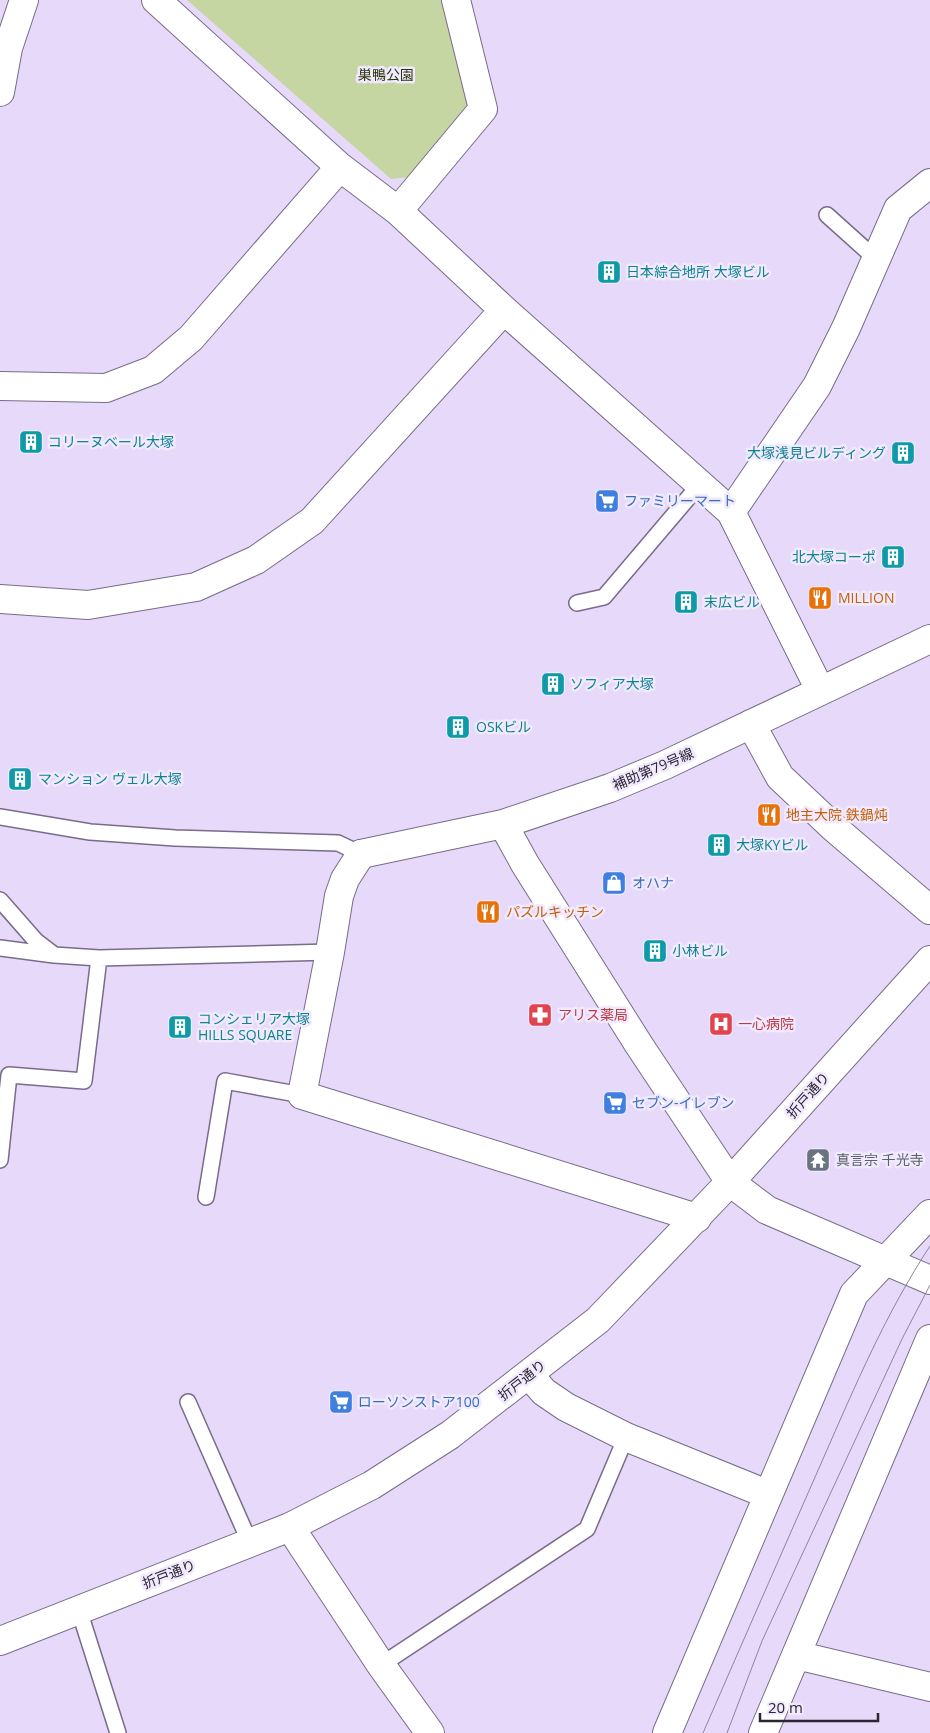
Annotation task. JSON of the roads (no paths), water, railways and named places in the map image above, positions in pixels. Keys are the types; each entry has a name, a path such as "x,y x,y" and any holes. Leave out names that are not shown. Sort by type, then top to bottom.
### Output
{"street":[{"path":"0,92 8,48 24,0"},
{"path":"156,0 340,167 398,211 504,310 731,512 820,690"},
{"path":"398,211 484,109 456,0"},
{"path":"0,386 106,388 153,370 191,338 340,167"},
{"path":"731,512 816,386 846,328 898,209 930,182"},
{"path":"0,599 88,605 196,587 256,560 312,521 504,310"},
{"name":"補助第79号線","path":"361,854 503,824 610,788 665,765 820,690 930,640"},
{"path":"751,724 780,777 833,826 930,910"},
{"path":"503,824 525,864 639,1045 730,1182 767,1210 930,1280"},
{"path":"361,854 345,879 339,896 302,1095 697,1218"},
{"name":"折戸通り","path":"0,1641 290,1527 372,1485 450,1435 598,1320 697,1218 930,960"},
{"path":"667,1733 767,1494 854,1294 930,1214"},
{"path":"763,1733 930,1339"},
{"path":"529,1375 544,1392 566,1406 626,1436 767,1494"},
{"path":"290,1527 381,1665 430,1733"},
{"path":"796,1655 930,1687"}],"lane":[{"path":"827,215 876,260"},
{"path":"577,603 604,597 700,484"},
{"path":"0,817 90,832 175,838 338,843 361,854"},
{"path":"0,900 36,940 54,955"},
{"path":"0,948 54,955 99,958 330,952"},
{"path":"0,1160 9,1074 84,1081 99,958"},
{"path":"206,1197 225,1081 302,1095"},
{"path":"188,1402 250,1543"},
{"path":"381,1665 587,1529 626,1436"},
{"path":"79,1610 118,1733"}],"tram line":[{"path":"703,1733 859,1377 899,1297 930,1246"},
{"path":"727,1733 762,1641 902,1339 930,1285"}],"place":[{"name":"日本綜合地所 大塚ビル","path":"609,272"},
{"name":"コリーヌベール大塚","path":"31,442"},
{"name":"大塚浅見ビルディング","path":"903,453"},
{"name":"ファミリーマート","path":"607,501"},
{"name":"北大塚コーポ","path":"893,557"},
{"name":"MILLION","path":"820,598"},
{"name":"末広ビル","path":"686,602"},
{"name":"ソフィア大塚","path":"553,684"},
{"name":"OSKビル","path":"458,727"},
{"name":"マンション ヴェル大塚","path":"20,779"},
{"name":"地主大院 鉄鍋炖","path":"769,815"},
{"name":"大塚KYビル","path":"719,845"},
{"name":"オハナ","path":"614,883"},
{"name":"パズルキッチン","path":"488,912"},
{"name":"小林ビル","path":"655,951"},
{"name":"アリス薬局","path":"540,1015"},
{"name":"一心病院","path":"721,1024"},
{"name":"コンシェリア大塚 HILLS SQUARE","path":"180,1027"},
{"name":"セブン-イレブン","path":"615,1103"},
{"name":"真言宗 千光寺","path":"818,1160"},
{"name":"ローソンストア100","path":"341,1402"}],"park label":[{"name":"巣鴨公園","path":"386,75"}]}
